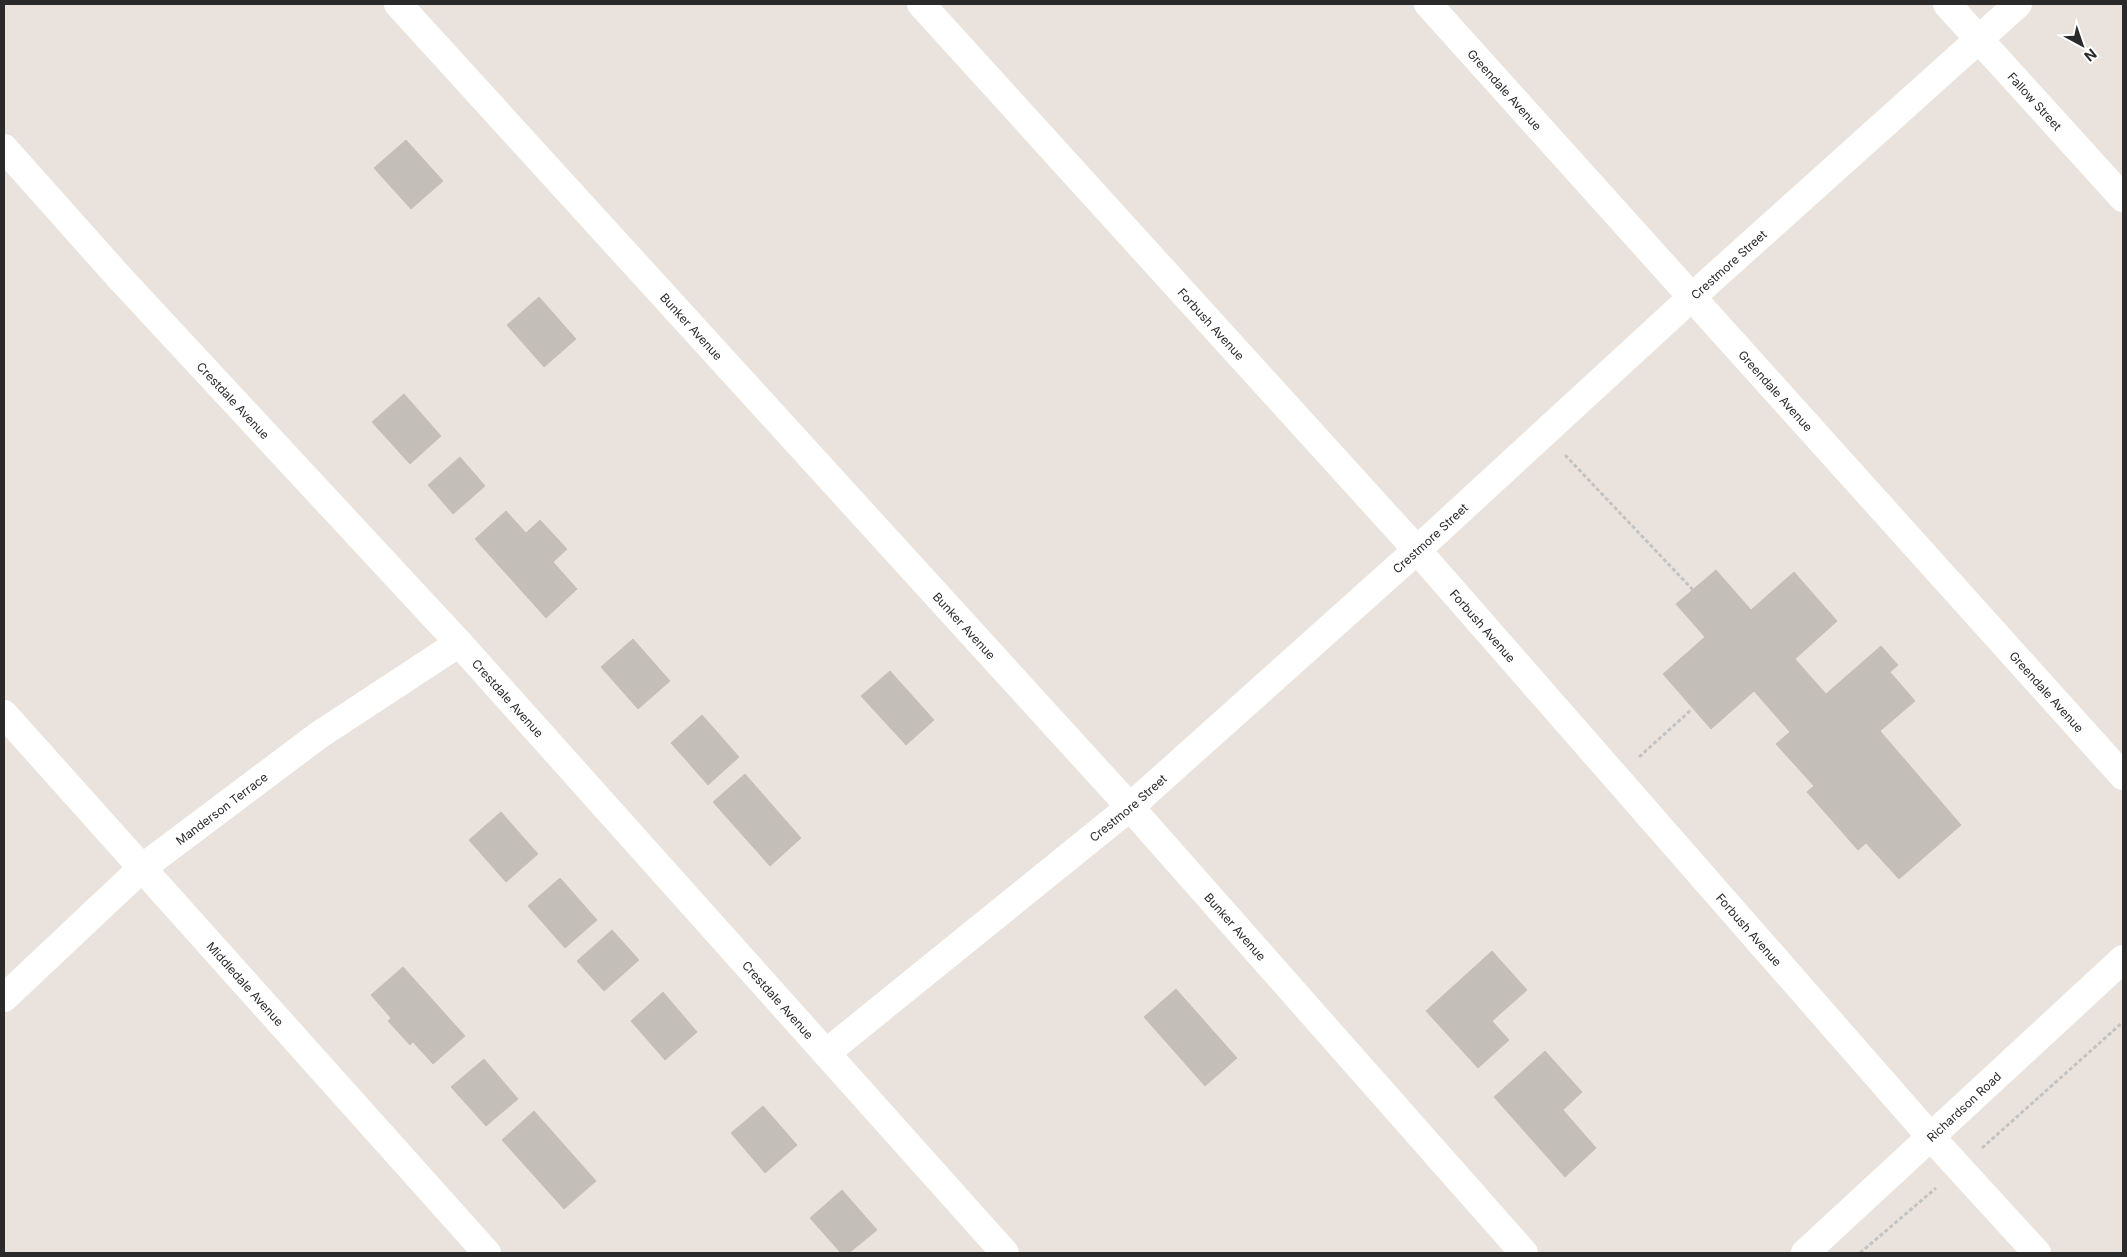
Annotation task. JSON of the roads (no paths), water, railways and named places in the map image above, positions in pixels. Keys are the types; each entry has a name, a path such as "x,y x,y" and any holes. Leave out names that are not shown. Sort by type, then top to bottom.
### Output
{"street":[{"name":"Forbush Avenue","path":"921,4 1417,550 1930,1136 2037,1253"},
{"name":"Greendale Avenue","path":"1428,4 1693,296 2123,776"},
{"name":"Fallow Street","path":"1947,4 2123,198"},
{"name":"Crestmore Street","path":"826,1053 1130,807 1417,550 1693,296 2018,4"},
{"name":"Bunker Avenue","path":"402,5 1130,807 1524,1253"},
{"name":"Crestdale Avenue","path":"4,148 119,277 459,643 1005,1253"},
{"name":"Manderson Terrace","path":"4,998 142,868 320,735 459,643"},
{"name":"Middledale Avenue","path":"4,714 488,1253"},
{"name":"Richardson Road","path":"1805,1253 2123,960"}]}
